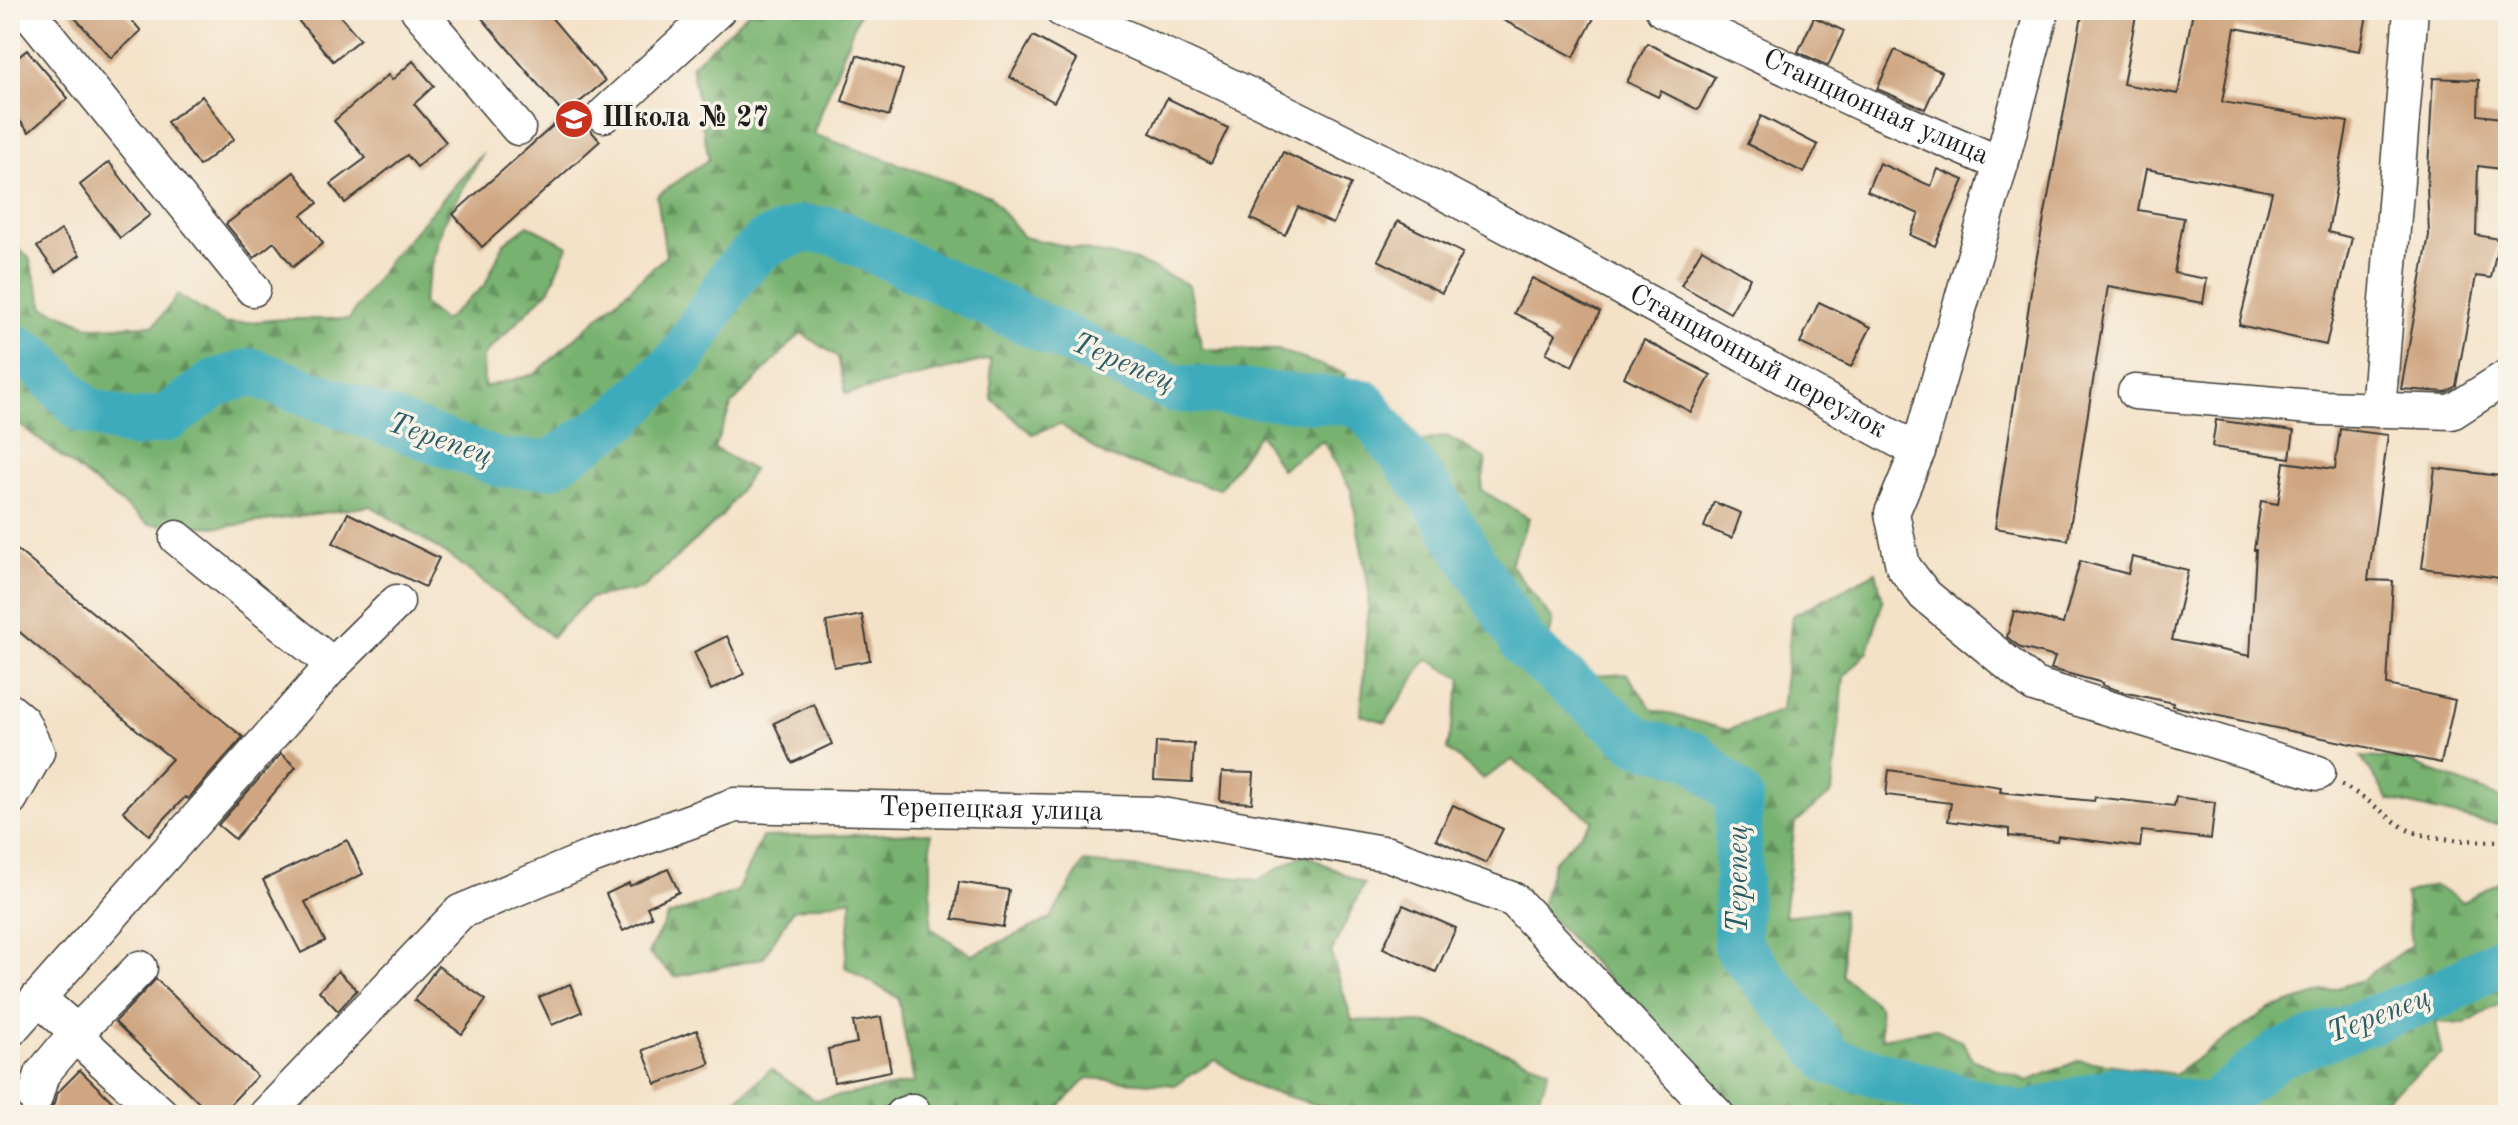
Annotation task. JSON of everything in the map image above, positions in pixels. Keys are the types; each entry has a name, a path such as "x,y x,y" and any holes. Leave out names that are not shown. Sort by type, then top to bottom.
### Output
{"street":[{"path":"27,10 253,289"},
{"path":"418,10 518,128"},
{"path":"604,115 718,10"},
{"name":"Станционный переулок","path":"1062,10 1140,43 1461,200 1918,451 1892,513 1903,566 1925,595 2034,685 2318,773"},
{"name":"Станционная улица","path":"1663,10 1869,107 2001,164"},
{"path":"1918,451 2042,10"},
{"path":"2378,410 2411,10"},
{"path":"2135,392 2323,408 2452,412 2508,376"},
{"path":"177,538 333,665"},
{"path":"10,1030 333,665 397,602"},
{"path":"10,711 22,721 37,752 10,799"},
{"name":"Терепецкая улица","path":"266,1115 460,912 594,856 735,805 1156,814 1388,854 1514,900 1717,1115"},
{"path":"35,1098 42,1074 77,1032 140,968"},
{"path":"38,998 162,1115"}],"path":[{"path":"2318,773 2366,797 2406,830 2469,843 2508,841"}],"green space":[{"path":"751,10 860,10 813,134 990,196 1023,237 1137,261 1189,285 1202,349 1278,350 1346,374 1310,411 1353,420 1377,451 1447,436 1486,459 1481,490 1529,518 1510,564 1553,620 1549,639 1592,676 1627,674 1652,709 1728,730 1782,710 1792,616 1876,572 1883,600 1868,651 1844,677 1832,793 1795,823 1784,916 1842,909 1843,976 1879,1006 1882,1038 1935,1028 1962,1041 1973,1060 2028,1081 2080,1060 2174,1074 2270,1009 2362,980 2411,945 2405,894 2433,885 2463,902 2508,876 2508,999 2465,1024 2436,1022 2442,1054 2378,1105 2353,1115 1734,1115 1541,907 1554,861 1593,821 1512,760 1483,779 1447,749 1462,679 1427,659 1386,722 1361,715 1369,591 1351,490 1323,441 1281,469 1259,433 1220,489 1105,456 1060,424 1032,434 992,399 990,359 846,394 838,357 801,333 732,404 714,448 753,470 722,516 642,589 590,598 552,637 457,561 371,506 223,527 148,524 10,417 10,240 29,258 44,307 92,327 154,325 178,295 225,324 283,319 349,319 391,258 483,153 443,224 422,303 444,321 485,285 504,243 528,225 568,246 550,289 483,356 484,387 535,374 666,256 657,196 709,159 691,66"},
{"path":"2361,757 2402,759 2508,801 2508,825 2482,822 2389,800"},
{"path":"931,833 931,928 972,955 1050,919 1084,862 1258,880 1304,854 1364,884 1331,953 1352,1020 1433,1024 1549,1069 1534,1115 1352,1115 1258,1088 1215,1060 1175,1085 1088,1078 1051,1115 720,1115 771,1069 815,1100 914,1083 898,998 845,967 852,899 793,910 763,958 675,977 648,953 668,916 737,891 762,837"}],"building":[{"path":"68,10 123,10 141,31 111,58"},
{"path":"289,10 335,10 360,39 333,61"},
{"path":"475,10 545,10 605,81 564,115"},
{"path":"1484,10 1598,10 1574,57"},
{"path":"2083,10 2137,10 2123,84 2178,94 2193,10 2368,10 2360,51 2235,28 2222,102 2348,122 2328,232 2352,238 2326,345 2239,325 2272,192 2146,169 2138,210 2184,218 2174,273 2207,279 2203,303 2108,286 2068,540 1995,528 2034,272"},
{"path":"1814,17 1844,31 1828,66 1798,52"},
{"path":"1033,36 1077,60 1054,102 1010,77"},
{"path":"1647,43 1715,77 1698,110 1661,91 1658,97 1627,82"},
{"path":"27,50 68,98 29,132 10,109 10,64"},
{"path":"1895,50 1942,72 1925,109 1877,89"},
{"path":"857,55 903,70 889,116 842,101"},
{"path":"413,61 434,86 414,104 446,142 417,167 407,155 345,203 331,184 366,158 334,121 388,75 392,80"},
{"path":"2433,78 2479,80 2478,115 2508,119 2508,170 2478,166 2476,235 2499,239 2491,278 2476,276 2456,386 2446,392 2401,389 2429,235 2427,186"},
{"path":"202,96 234,139 199,166 167,122"},
{"path":"1167,98 1228,128 1211,163 1150,133"},
{"path":"572,109 600,141 482,247 453,214"},
{"path":"1761,116 1818,145 1804,173 1747,144"},
{"path":"1283,152 1351,184 1333,224 1298,207 1285,235 1251,219"},
{"path":"109,162 150,215 120,238 80,185"},
{"path":"1879,163 1931,186 1938,169 1964,180 1935,246 1910,235 1919,214 1867,191"},
{"path":"294,172 318,203 302,215 323,243 293,267 274,242 254,258 226,224"},
{"path":"1398,221 1463,253 1442,293 1378,260"},
{"path":"61,230 80,255 56,272 37,247"},
{"path":"1702,249 1750,278 1730,313 1681,285"},
{"path":"1532,278 1600,312 1572,366 1546,353 1556,334 1514,313"},
{"path":"1819,302 1871,327 1851,367 1800,343"},
{"path":"1644,340 1711,375 1691,412 1624,377"},
{"path":"2216,420 2294,431 2290,458 2212,447"},
{"path":"2340,429 2388,435 2368,580 2393,581 2387,685 2455,700 2441,763 2172,706 2173,703 2123,692 2103,683 2051,669 2055,657 2021,648 2007,637 2014,611 2063,624 2080,561 2128,574 2132,557 2188,570 2172,640 2250,656 2254,550 2261,501 2278,504 2284,462 2335,469"},
{"path":"2435,468 2508,477 2508,579 2422,568"},
{"path":"1714,502 1741,513 1732,538 1704,527"},
{"path":"348,513 439,558 425,587 333,543"},
{"path":"10,544 243,737 188,799 185,797 149,835 123,811 172,759 10,624"},
{"path":"862,615 870,660 834,667 826,622"},
{"path":"727,636 744,674 711,690 694,652"},
{"path":"814,704 832,744 792,763 774,723"},
{"path":"1156,742 1194,744 1192,782 1154,780"},
{"path":"281,754 296,767 235,839 218,825"},
{"path":"1889,770 2001,787 2000,792 2094,801 2095,797 2174,806 2176,797 2215,802 2211,839 2142,831 2140,847 2058,836 2057,841 2009,836 2009,829 1948,821 1951,803 1886,795"},
{"path":"1222,772 1254,773 1252,803 1220,801"},
{"path":"1453,805 1503,829 1486,863 1436,839"},
{"path":"347,840 363,874 305,902 325,941 301,953 263,880"},
{"path":"668,869 679,892 647,907 652,917 623,931 606,894"},
{"path":"959,882 1009,890 1003,927 953,919"},
{"path":"1403,905 1456,928 1436,972 1383,948"},
{"path":"438,966 486,1000 462,1034 414,1000"},
{"path":"338,971 357,990 338,1011 319,991"},
{"path":"156,979 257,1076 220,1115 212,1115 115,1022"},
{"path":"570,984 582,1012 552,1025 539,997"},
{"path":"881,1017 891,1071 834,1082 828,1049 857,1043 853,1022"},
{"path":"697,1030 710,1064 656,1084 643,1050"},
{"path":"80,1070 126,1115 44,1115 54,1104 57,1093"}],"waterway":[{"name":"Терепец","path":"10,345 35,359 84,410 132,424 168,418 215,383 252,372 499,463 551,464 621,417 682,357 734,274 765,243 802,229 834,231 1172,388 1363,403 1431,493 1526,647 1638,741 1695,756 1739,797 1737,946 1832,1061 2020,1115"},
{"name":"Терепец","path":"2027,1115 2116,1090 2209,1108 2277,1055 2443,993 2508,956"}],"place":[{"name":"Школа № 27","path":"574,119"}]}
